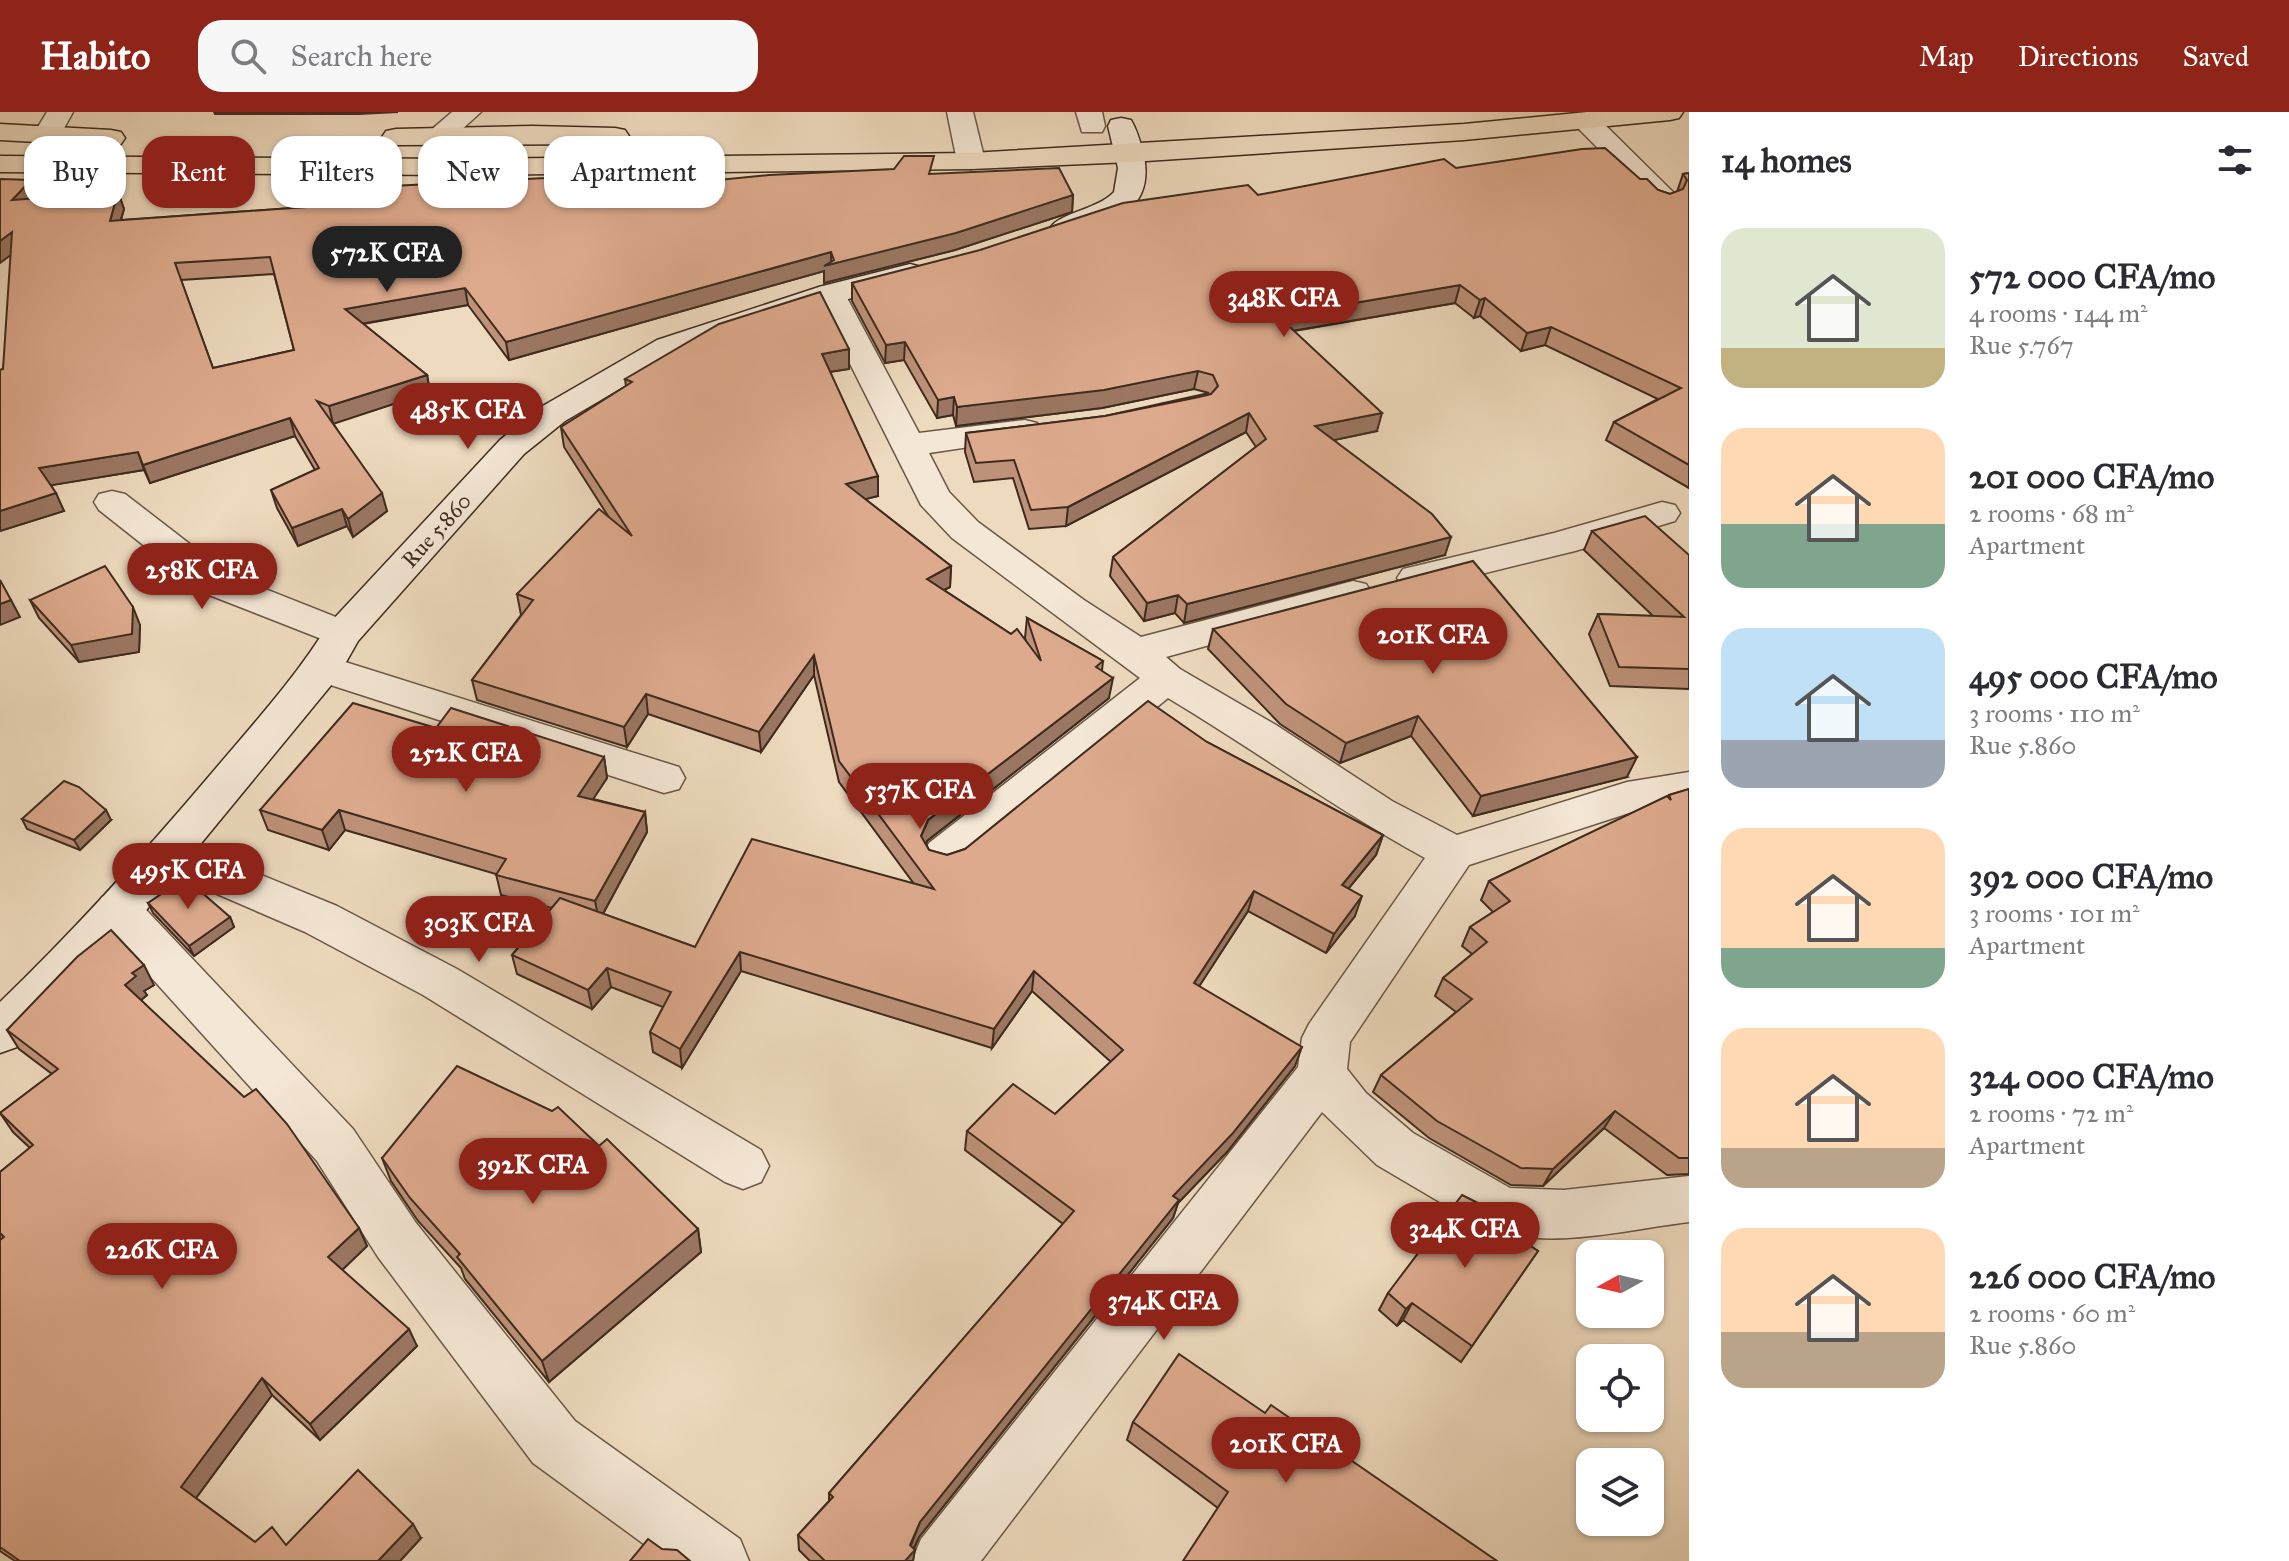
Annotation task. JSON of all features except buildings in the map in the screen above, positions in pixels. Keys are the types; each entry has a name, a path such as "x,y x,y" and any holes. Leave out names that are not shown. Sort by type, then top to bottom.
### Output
{"highway":[{"path":"1244,120 1405,112"},
{"path":"934,134 966,136 1117,129 1586,121 1670,112"},
{"path":"0,132 54,123 139,138"},
{"path":"1061,128 1117,129"},
{"path":"0,164 459,167 783,161 997,132"},
{"path":"725,137 854,135"},
{"path":"469,136 634,136"}],"street":[{"path":"438,136 468,112"},
{"path":"1586,121 1664,199"},
{"path":"1036,237 1091,220 1124,201 1133,185 1117,129"},
{"name":"Rue 5.860","path":"0,1033 41,994 168,854 333,651 512,447 553,414 668,347 830,294 936,267"},
{"path":"830,294 934,497 965,530 1150,666 1377,812 1453,853"},
{"path":"908,445 1061,425"},
{"path":"112,502 217,584 333,651 664,778"},
{"path":"945,855 1150,666 1260,616 1562,543 1662,513"},
{"path":"943,1561 1322,1074 1326,1038 1453,853 1627,798 1689,787"},
{"path":"168,854 321,919 440,982 743,1166"},
{"path":"118,910 335,1145 397,1240 554,1442 718,1561"},
{"path":"1322,1074 1348,1108 1395,1149 1503,1211 1564,1214 1689,1199"}]}
